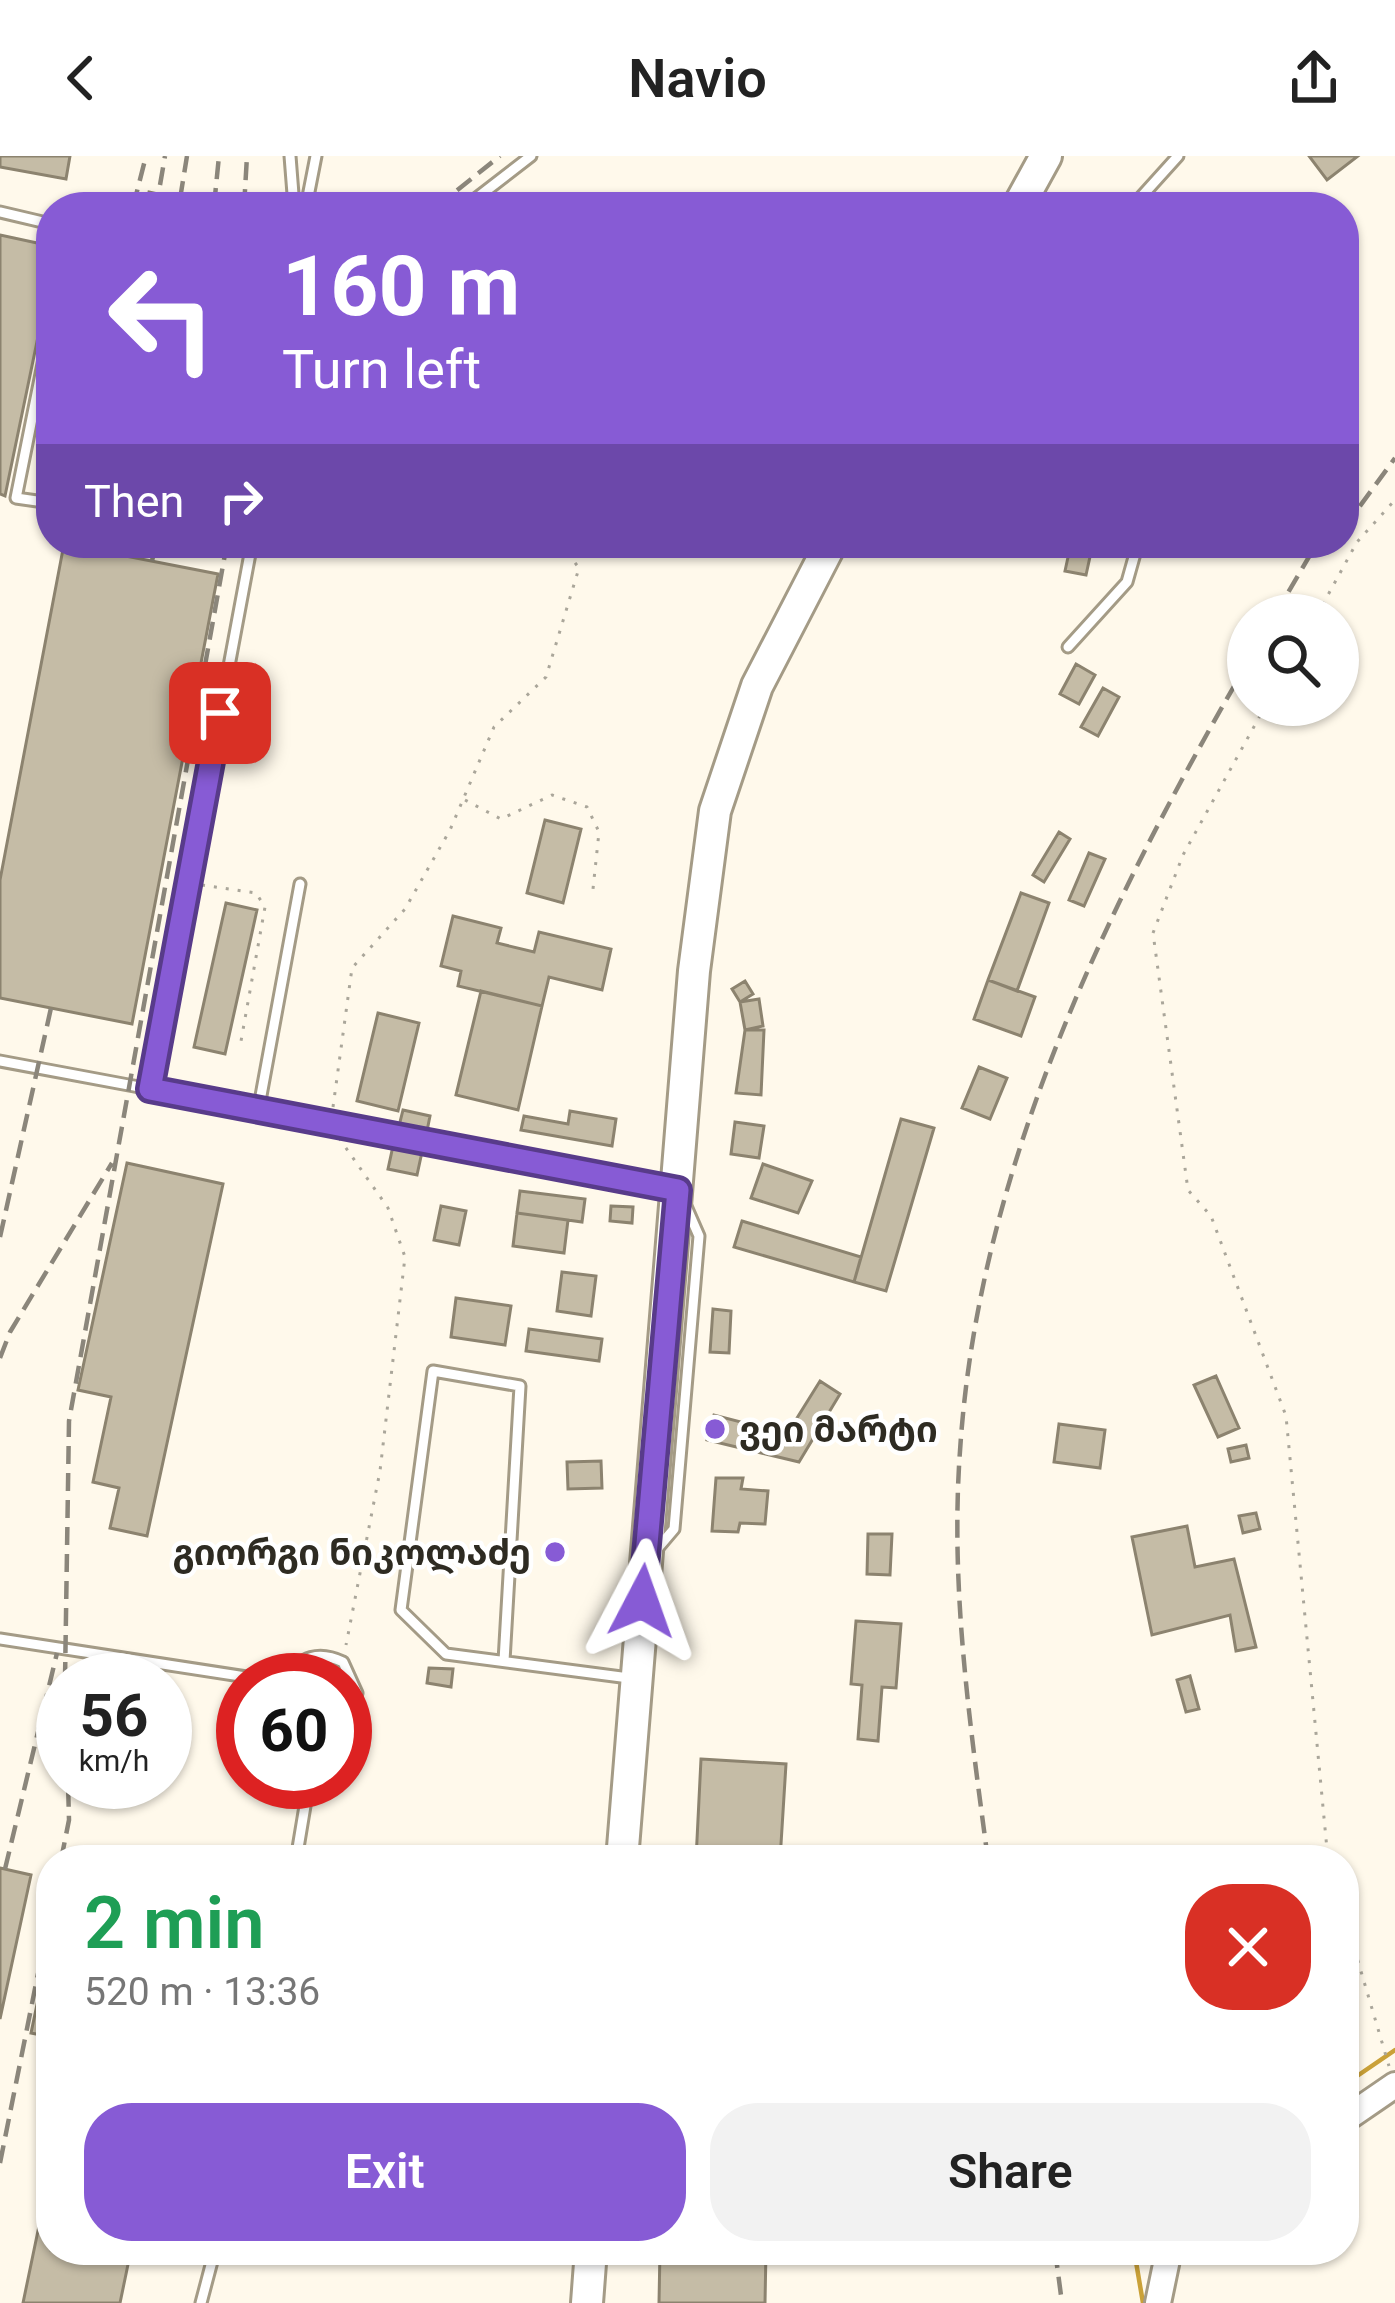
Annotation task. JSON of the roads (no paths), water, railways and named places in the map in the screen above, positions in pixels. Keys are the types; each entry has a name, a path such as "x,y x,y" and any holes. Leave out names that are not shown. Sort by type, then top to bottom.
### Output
{"main road":[{"path":"1026,192 1046,156"},
{"path":"623,1845 694,971 715,812 757,686 823,558"},
{"path":"587,2303 590,2265"}],"street":[{"path":"1359,2109 1395,2082"},
{"path":"1158,2303 1165,2265"}],"lane":[{"path":"290,156 293,192"},
{"path":"309,192 316,156"},
{"path":"484,192 531,156"},
{"path":"1146,192 1178,156"},
{"path":"0,212 36,220"},
{"path":"36,399 16,498 36,501"},
{"path":"150,1089 249,558"},
{"path":"1069,647 1127,582 1134,558"},
{"path":"258,1112 301,884"},
{"path":"0,1061 678,1190 700,1236 682,1446 674,1529 645,1563"},
{"path":"504,1661 520,1386 434,1370 401,1610 446,1654 636,1679"},
{"path":"682,1446 658,1418 686,1395"},
{"path":"0,1639 216,1672"},
{"path":"298,1845 304,1809"},
{"path":"201,2303 211,2265"}],"waterway":[{"path":"1359,2075 1395,2050"},
{"path":"1137,2265 1143,2303"}],"railway":[{"path":"137,192 146,156"},
{"path":"160,185 165,156"},
{"path":"181,192 187,156"},
{"path":"215,192 219,156"},
{"path":"245,192 247,156"},
{"path":"455,192 500,156"},
{"path":"1359,507 1395,458"},
{"path":"65,1653 69,1421 224,558"},
{"path":"1287,594 1308,558"},
{"path":"986,1845 963,1656 958,1502 972,1346 993,1243 1022,1141 1100,943 1227,699"},
{"path":"0,1237 51,1008"},
{"path":"0,1358 10,1332 112,1163"},
{"path":"5,1869 36,1740"},
{"path":"64,1845 69,1809"},
{"path":"0,2163 36,1984"},
{"path":"1057,2265 1062,2303"}],"place":[{"name":"ვეი მარტი","path":"715,1429"},
{"name":"გიორგი ნიკოლაძე","path":"555,1552"}]}
